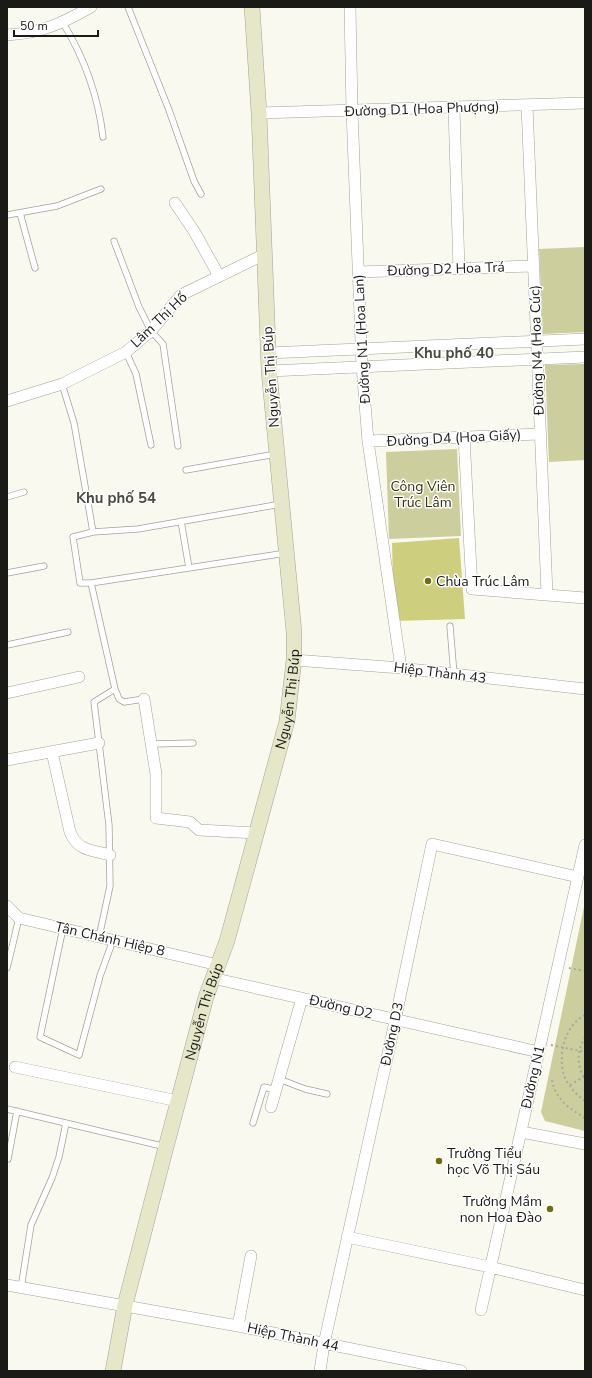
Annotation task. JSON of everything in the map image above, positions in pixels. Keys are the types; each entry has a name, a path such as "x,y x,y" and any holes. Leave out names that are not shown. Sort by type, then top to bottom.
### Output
{"street":[{"path":"7,35 29,34 63,23 91,7"},
{"name":"Nguyễn Thị Búp","path":"113,1371 125,1305 178,1101 215,972 227,940 287,721 294,660 294,632 269,371 259,113 252,7"},
{"name":"Đường N1 (Hoa Lan)","path":"350,7 352,111 362,366 368,442 401,668"},
{"name":"Đường D1 (Hoa Phượng)","path":"259,113 585,103"},
{"name":"Đường N4 (Hoa Cúc)","path":"527,105 547,594"},
{"path":"454,108 459,269"},
{"path":"175,203 194,230 219,276"},
{"name":"Lâm Thị Hố","path":"7,401 62,384 126,352 151,331 181,295 265,254"},
{"name":"Đường D2 Hoa Trá","path":"358,272 533,266"},
{"path":"269,353 585,339"},
{"path":"269,371 585,357"},
{"name":"Đường D4 (Hoa Giấy)","path":"368,442 540,434"},
{"path":"464,437 472,589 585,598"},
{"name":"Hiệp Thành 43","path":"294,660 401,668 585,689"},
{"path":"7,693 79,677"},
{"path":"144,699 152,744 157,790 156,818 190,822 199,830 256,833"},
{"path":"7,760 99,743"},
{"path":"52,752 70,832 74,841 79,846 110,855"},
{"name":"Đường D3","path":"320,1371 324,1344 396,1019 432,844 578,877"},
{"name":"Đường N1","path":"481,1310 584,851"},
{"path":"7,906 19,918"},
{"name":"Tân Chánh Hiệp 8","path":"19,918 99,936 215,972"},
{"name":"Đường D2","path":"215,972 302,998 396,1019 540,1047"},
{"path":"272,1107 302,998"},
{"path":"15,1068 178,1101"},
{"path":"521,1132 585,1144"},
{"path":"347,1238 490,1267 585,1290"},
{"path":"238,1326 251,1256"},
{"name":"Hiệp Thành 44","path":"7,1285 238,1326 461,1371"}],"lane":[{"path":"128,7 166,103 194,181 201,194"},
{"path":"63,23 76,45 89,74 100,115 103,137"},
{"path":"7,215 57,206 101,189"},
{"path":"20,213 35,268"},
{"path":"114,241 139,307 151,331 164,344 178,446"},
{"path":"126,352 136,374 151,445"},
{"path":"62,384 74,423 93,532"},
{"path":"186,470 277,454"},
{"path":"7,497 24,492"},
{"path":"282,504 138,529 93,532 73,537 80,583 91,583 286,553"},
{"path":"181,521 189,568"},
{"path":"7,573 44,566"},
{"path":"91,583 119,699 124,702 144,699"},
{"path":"450,626 454,675"},
{"path":"7,645 68,632"},
{"path":"99,936 110,886 110,855 109,825 94,702 116,690"},
{"path":"152,744 193,743"},
{"path":"7,968 19,918"},
{"path":"63,928 40,1037 79,1055 100,976 113,940"},
{"path":"253,1123 264,1087 277,1085 327,1094"},
{"path":"7,1109 166,1147"},
{"path":"8,1159 17,1111"},
{"path":"21,1288 31,1225 52,1178 59,1157 66,1123"}],"path":[{"path":"558,965 585,971"},
{"path":"585,1015 570,1030 563,1047 562,1062 565,1078 574,1092 585,1101"},
{"path":"570,1085 585,1077 580,1071 578,1060 579,1051 585,1037"},
{"path":"540,1047 563,1047 585,1052"},
{"path":"552,1080 553,1088 559,1098 574,1112 585,1118"}],"green space":[{"path":"585,247 585,332 543,334 539,249"},
{"path":"585,364 585,460 549,462 545,365"},
{"name":"Công Viên Trúc Lâm","path":"457,449 461,536 389,539 386,452"},
{"path":"585,902 585,1131 545,1121 541,1112"}],"building":[{"name":"Chùa Trúc Lâm","path":"459,538 465,619 394,621 392,543"}],"place":[{"name":"Chùa Trúc Lâm","path":"428,581"},
{"name":"Trường Tiểu học Võ Thị Sáu","path":"439,1161"},
{"name":"Trường Mầm non Hoa Đào","path":"550,1209"}],"district":[{"name":"Khu phố 40","path":"454,353"},
{"name":"Khu phố 54","path":"116,498"}]}
